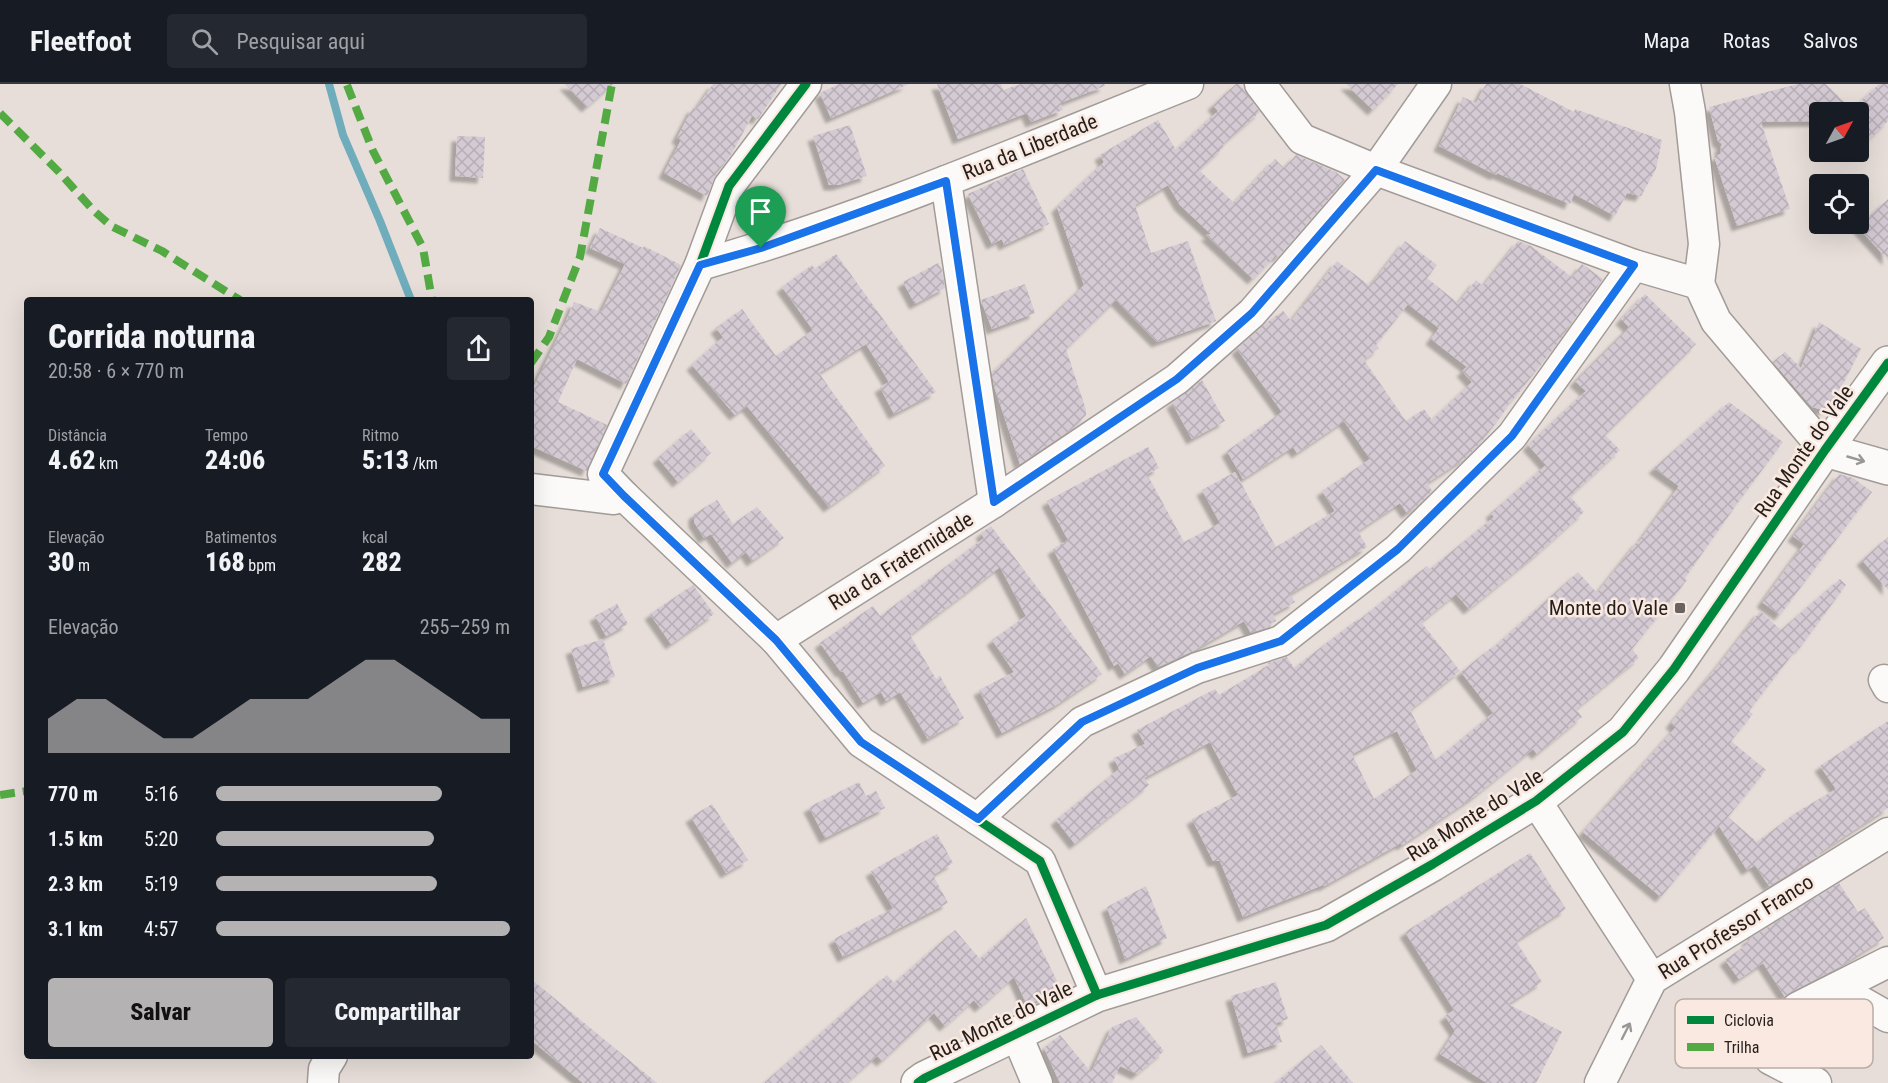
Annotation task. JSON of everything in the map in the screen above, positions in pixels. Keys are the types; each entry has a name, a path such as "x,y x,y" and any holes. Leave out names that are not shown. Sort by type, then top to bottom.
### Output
{"street":[{"path":"807,84 729,186 700,265 603,474 776,640 861,742 1040,861 1097,995"},
{"name":"Rua da Liberdade","path":"700,265 761,248 946,181 1188,84"},
{"path":"1260,84 1302,139 1376,170 1634,265 1699,284"},
{"name":"Rua da Fraternidade","path":"776,640 994,502 1177,379 1252,313 1376,170 1436,84"},
{"path":"1685,84 1704,244 1699,284 1716,321 1825,450 1888,468"},
{"path":"946,181 994,502"},
{"path":"978,819 1082,722 1197,668 1281,641 1398,549 1512,436 1634,265"},
{"name":"Rua Monte do Vale","path":"918,1083 1097,995 1326,925 1433,864 1536,801 1623,732 1674,669 1888,363"},
{"path":"534,489 614,499 624,496"},
{"path":"1536,801 1652,979"},
{"name":"Rua Professor Franco","path":"1600,1083 1652,979 1888,833"},
{"path":"1815,999 1888,962"},
{"path":"1837,988 1856,999"},
{"path":"1873,1008 1888,1017"},
{"path":"1016,1033 1037,1083"},
{"path":"323,1083 324,1069 330,1059"},
{"path":"1787,1068 1816,1083"}],"building":[{"path":"565,84 613,84 587,107"},
{"path":"713,84 781,84 758,119 752,116 732,153 715,176 707,196 664,173 681,140 677,138 693,107 696,109"},
{"path":"839,84 909,84 831,118 820,93"},
{"path":"937,84 1001,84 1003,90 1021,84 1104,84 1105,86 1060,103 1063,110 1031,122 1027,113 958,139"},
{"path":"1236,84 1239,84 1260,112 1222,145 1224,147 1199,170 1234,203 1275,159 1284,168 1296,155 1336,172 1345,180 1278,257 1276,255 1253,279 1206,235 1211,234 1180,205 1168,185 1135,205 1151,253 1188,241 1216,321 1157,342 1116,300 1066,349 1086,415 1072,429 1020,464 994,386 992,373 1084,285 1057,207 1104,162 1100,155 1158,120 1176,150 1218,111 1213,105"},
{"path":"1346,84 1398,84 1373,110"},
{"path":"1486,84 1520,84 1574,112 1575,109 1662,140 1656,169 1641,196 1627,193 1615,216 1574,194 1570,204 1497,173 1496,175 1439,146 1463,97 1476,103"},
{"path":"1798,84 1826,84 1844,102 1809,102 1809,121 1761,122 1790,209 1737,226 1714,156 1721,154 1722,144 1718,141 1709,107"},
{"path":"1879,84 1888,84 1888,121 1869,139 1869,102 1860,102"},
{"path":"850,125 867,176 838,185 829,185 813,136"},
{"path":"457,136 485,137 483,178 455,176"},
{"path":"1023,169 1049,224 1004,245 1002,239 992,244 968,194"},
{"path":"1888,199 1888,260 1864,234 1869,234 1869,217"},
{"path":"600,228 643,248 644,246 681,265 626,384 577,359 558,402 607,425 587,471 534,447 534,386 574,302 601,312 625,264 590,248"},
{"path":"1405,241 1437,265 1427,278 1458,303 1476,280 1483,286 1518,241 1531,246 1572,277 1582,264 1603,279 1554,348 1505,407 1507,408 1480,444 1464,459 1427,483 1432,491 1416,507 1407,513 1400,503 1358,531 1367,547 1290,594 1295,602 1273,614 1276,621 1268,625 1269,627 1251,633 1244,621 1193,651 1158,667 1151,656 1125,674 1118,663 1114,666 1053,549 1068,540 1047,501 1148,447 1159,468 1147,474 1184,542 1220,523 1202,490 1235,472 1276,547 1335,511 1322,491 1370,459 1344,421 1297,453 1293,447 1243,479 1227,451 1282,412 1237,349 1283,311 1291,321 1337,261 1370,286","holes":["1408,304 1439,328 1431,339 1467,367 1462,371 1472,382 1432,420 1424,409 1406,421 1364,360 1379,348 1376,345"]},
{"path":"836,254 936,392 894,414 880,387 889,382 866,344 819,373 885,466 829,507 747,406 735,415 692,365 723,337 716,328 742,309 776,356 813,330 782,287 812,265 815,269"},
{"path":"938,263 942,270 945,288 915,304 903,282"},
{"path":"1025,284 1035,313 992,329 981,300"},
{"path":"1645,294 1696,344 1605,435 1620,450 1570,496 1584,512 1537,554 1469,609 1456,594 1421,622 1460,671 1410,710 1436,760 1493,713 1461,672 1493,648 1578,572 1597,593 1639,542 1679,486 1654,468 1729,402 1783,442 1685,578 1687,580 1632,649 1639,658 1576,709 1582,717 1537,754 1533,749 1475,796 1402,845 1401,843 1324,886 1243,917 1220,861 1213,861 1192,819 1238,795 1210,742 1144,778 1149,785 1075,844 1056,820 1119,769 1114,758 1145,744 1137,730 1215,689 1219,695 1269,665 1268,663 1287,657 1294,668 1427,566 1430,569 1494,517 1491,513 1546,465 1528,445 1586,391 1575,381 1629,327 1621,319","holes":["1397,731 1417,770 1374,799 1352,754"]},
{"path":"1819,322 1861,349 1832,405 1823,410 1812,407 1773,362 1785,352 1801,368"},
{"path":"1202,380 1225,421 1192,439 1172,403"},
{"path":"691,429 711,453 678,482 658,458"},
{"path":"1839,474 1853,478 1872,492 1780,615 1762,602 1804,544 1793,536"},
{"path":"717,500 733,524 757,507 784,538 752,561 746,552 732,563 711,534 704,538 694,522 694,514"},
{"path":"991,526 1102,674 1058,704 1002,733 979,690 1014,672 992,640 1026,616 1000,567 910,635 936,679 940,676 964,718 928,739 900,692 886,701 881,692 863,703 843,671 841,672 820,643 873,606 880,616 984,538 981,533"},
{"path":"1888,537 1888,590 1862,560"},
{"path":"1840,579 1846,585 1749,711 1753,714 1731,741 1766,770 1728,817 1757,842 1797,812 1836,789 1820,766 1888,721 1888,808 1819,853 1820,855 1769,886 1755,865 1747,870 1719,826 1661,897 1583,832 1676,727 1671,723 1760,611 1781,630"},
{"path":"693,585 714,614 671,644 650,614"},
{"path":"617,604 628,624 606,636 595,616"},
{"path":"603,639 615,677 583,687 571,649"},
{"path":"859,782 866,796 876,791 885,808 825,838 809,807"},
{"path":"712,804 748,860 726,873 691,817"},
{"path":"937,834 953,863 933,875 948,903 843,957 834,939 893,908 871,871"},
{"path":"1530,853 1566,909 1516,941 1542,982 1508,1004 1562,1032 1536,1083 1487,1083 1440,1054 1455,1031 1445,1016 1454,1010 1405,932"},
{"path":"1839,883 1858,912 1865,908 1884,938 1839,967 1785,997 1763,963 1739,979 1725,960 1749,943 1747,940"},
{"path":"1146,886 1167,938 1125,959 1107,907"},
{"path":"1026,918 1061,989 1027,1005 1014,977 980,1007 974,1000 945,1026 934,1013 882,1061 877,1056 846,1083 764,1083 887,975 894,983 955,930 980,959"},
{"path":"534,981 657,1083 583,1083 534,1042"},
{"path":"1276,982 1288,1019 1276,1023 1282,1042 1248,1053 1231,996"},
{"path":"1136,1017 1164,1051 1137,1074 1120,1066 1112,1083 1060,1083 1044,1048 1060,1035 1091,1072 1112,1027"},
{"path":"1321,1045 1353,1083 1275,1083"}],"waterway":[{"path":"329,84 343,135 410,297"}],"marked path":[{"path":"534,359 549,337 580,257 612,84"},
{"path":"347,85 373,151 423,248 431,297"},
{"path":"0,113 111,226 162,251 235,297"},
{"path":"0,795 24,791"}],"cycle path":[{"path":"806,84 729,186 700,265 603,474 776,640 861,742 1040,861 1097,995"},
{"path":"918,1083 1097,995 1326,925 1433,864 1536,801 1623,732 1674,669 1888,363"}],"place":[{"name":"Monte do Vale","path":"1680,608"}],"route":[{"path":"1376,170 1634,265 1512,436 1398,549 1281,641 1197,668 1082,722 978,819 861,742 776,640 603,474 700,265 761,248 946,181 994,502 1177,379 1252,313 1376,170"}]}
